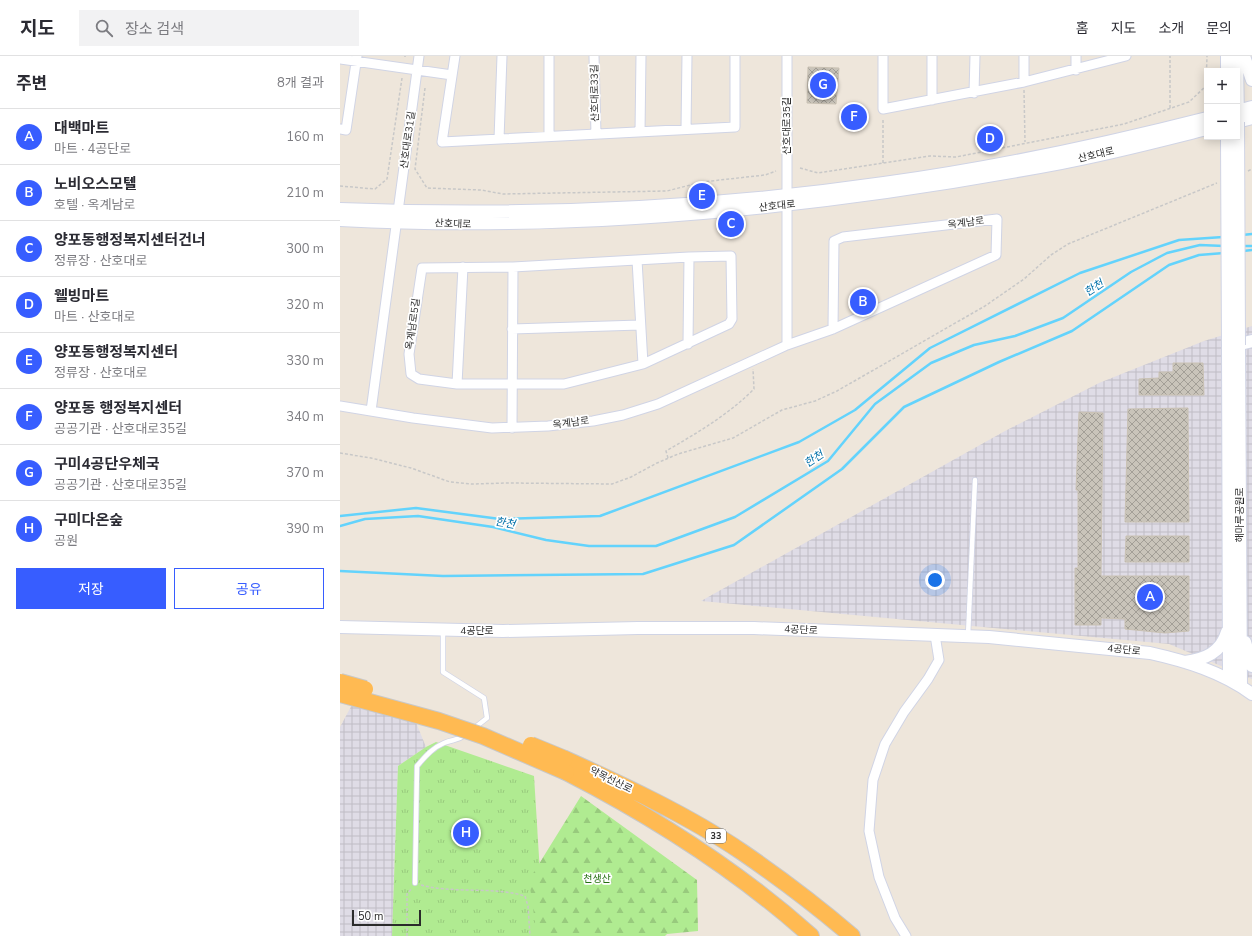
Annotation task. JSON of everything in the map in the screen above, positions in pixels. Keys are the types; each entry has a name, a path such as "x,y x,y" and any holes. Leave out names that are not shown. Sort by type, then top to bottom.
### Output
{"highway":[{"name":"약목선산로","path":"340,682 465,719 566,765 608,794 678,836 734,873 811,936"},
{"name":"약목선산로","path":"340,694 447,724 630,789 704,828 741,851 814,903 852,936"}],"street":[{"name":"산호대로31길","path":"371,411 419,56"},
{"path":"455,56 442,142 596,134"},
{"path":"499,139 502,56"},
{"path":"549,56 549,136"},
{"name":"산호대로33길","path":"594,56 596,134 735,127 735,56"},
{"path":"640,132 641,56"},
{"path":"686,129 687,56"},
{"name":"산호대로35길","path":"788,56 788,201"},
{"path":"883,56 883,109 974,93 1024,82 1076,70 1123,56"},
{"path":"932,56 932,100"},
{"path":"974,93 975,56"},
{"path":"1024,56 1024,82"},
{"path":"1076,56 1076,70"},
{"path":"1227,56 1227,68"},
{"path":"1237,56 1237,104"},
{"path":"1244,56 1252,80"},
{"path":"340,129 346,130 356,58"},
{"path":"340,59 356,58 452,75"},
{"path":"1240,115 1252,107"},
{"path":"1240,117 1252,118"},
{"name":"산호대로","path":"788,201 1019,160 1204,119"},
{"name":"산호대로","path":"340,209 397,216 488,224 551,223 788,201 874,195 1064,163 1204,130"},
{"path":"1227,140 1234,346"},
{"path":"1234,346 1237,140"},
{"path":"788,201 788,345"},
{"path":"340,225 369,225 397,216"},
{"name":"산호대로","path":"340,220 397,216"},
{"name":"옥계남로","path":"340,406 449,423 512,428 556,425 623,415 658,404 788,345 833,329 996,255 997,219 843,237 834,241 833,329"},
{"path":"688,344 689,256"},
{"name":"옥계남로5길","path":"689,256 731,256 732,319 730,324 722,329 642,364 564,384 457,384 415,378 410,368 409,354 422,268 513,267 689,256"},
{"path":"637,260 642,364"},
{"path":"457,384 463,267"},
{"path":"512,428 513,267"},
{"path":"512,329 640,325"},
{"path":"1234,346 1252,341"},
{"name":"해마루공원로","path":"1234,346 1235,626 1241,686"},
{"path":"1184,662 1200,659 1219,649 1235,626"},
{"path":"1235,626 1252,666"},
{"name":"해마루공원로","path":"1229,679 1235,626"},
{"name":"4공단로","path":"340,627 443,631 754,628 968,636 1150,653 1184,662 1229,679 1252,694"},
{"path":"906,936 896,918 879,877 869,831 873,780 885,744 904,712 928,679 939,660 935,634"}],"lane":[{"path":"968,636 975,480"},
{"path":"415,883 417,766 429,752 444,743 458,741 487,718 484,698 443,672 443,631"}],"path":[{"path":"1170,56 1170,108"},
{"path":"800,168 818,173 930,156 956,157 1124,124 1189,102 1206,86 1207,56"},
{"path":"340,186 375,189 387,179 402,78"},
{"path":"1024,82 1025,143"},
{"path":"425,83 415,170 427,188 481,190 502,194 667,191 702,182 765,175 776,171"},
{"path":"883,109 883,163"},
{"path":"1245,172 1252,169"},
{"path":"340,453 371,458 412,468 450,482 472,484 612,484 631,478 668,458 733,438 782,410 815,401 837,391 985,306 1024,279 1051,255 1068,244 1223,181"},
{"path":"668,458 666,451 701,431 740,403 754,389 753,360"},
{"path":"407,936 407,894 415,883 436,889 511,892 525,896 528,906 530,936"}],"shaded area":[{"path":"1252,326 1252,679 1169,644 701,601 1005,431 1099,383 1204,341"},
{"path":"354,701 413,715 426,747 398,766 392,936 340,936 340,727"}],"green space":[{"path":"436,742 534,776 541,889 541,936 392,936 398,766"},
{"name":"천생산","path":"581,796 697,880 698,931 667,934 665,936 537,936 529,880"}],"building":[{"path":"808,67 839,68 836,104 807,103"},
{"path":"1173,363 1203,363 1204,395 1139,395 1139,379 1159,378 1159,372 1173,372"},
{"path":"1188,408 1189,522 1125,522 1128,409"},
{"path":"1079,412 1103,413 1101,576 1189,576 1189,631 1165,633 1125,629 1125,619 1101,618 1101,625 1075,625 1075,568 1078,568 1078,490 1076,490"},
{"path":"1126,536 1189,536 1189,562 1125,562"}],"waterway":[{"path":"1242,235 1252,234"},
{"path":"340,516 416,508 500,519 600,516 799,442 855,410 930,348 1080,273 1179,240 1223,237"},
{"name":"한천","path":"340,526 365,519 418,516 493,527 546,540 589,546 656,546 735,517 828,461 875,404 931,363 974,345 1015,336 1063,318 1131,272 1167,253 1200,245 1224,246"},
{"name":"한천","path":"1243,246 1252,246"},
{"path":"1243,251 1252,250"},
{"path":"340,571 443,576 643,574 734,545 842,469 904,407 999,362 1072,331 1169,265 1199,255 1224,253"}],"place":[{"name":"구미4공단우체국","path":"823,85"},
{"name":"양포동 행정복지센터","path":"854,117"},
{"name":"웰빙마트","path":"990,139"},
{"name":"양포동행정복지센터","path":"702,196"},
{"name":"양포동행정복지센터건너","path":"731,224"},
{"name":"노비오스모텔","path":"863,302"},
{"name":"대백마트","path":"1150,597"},
{"name":"구미다온숲","path":"466,833"}]}
